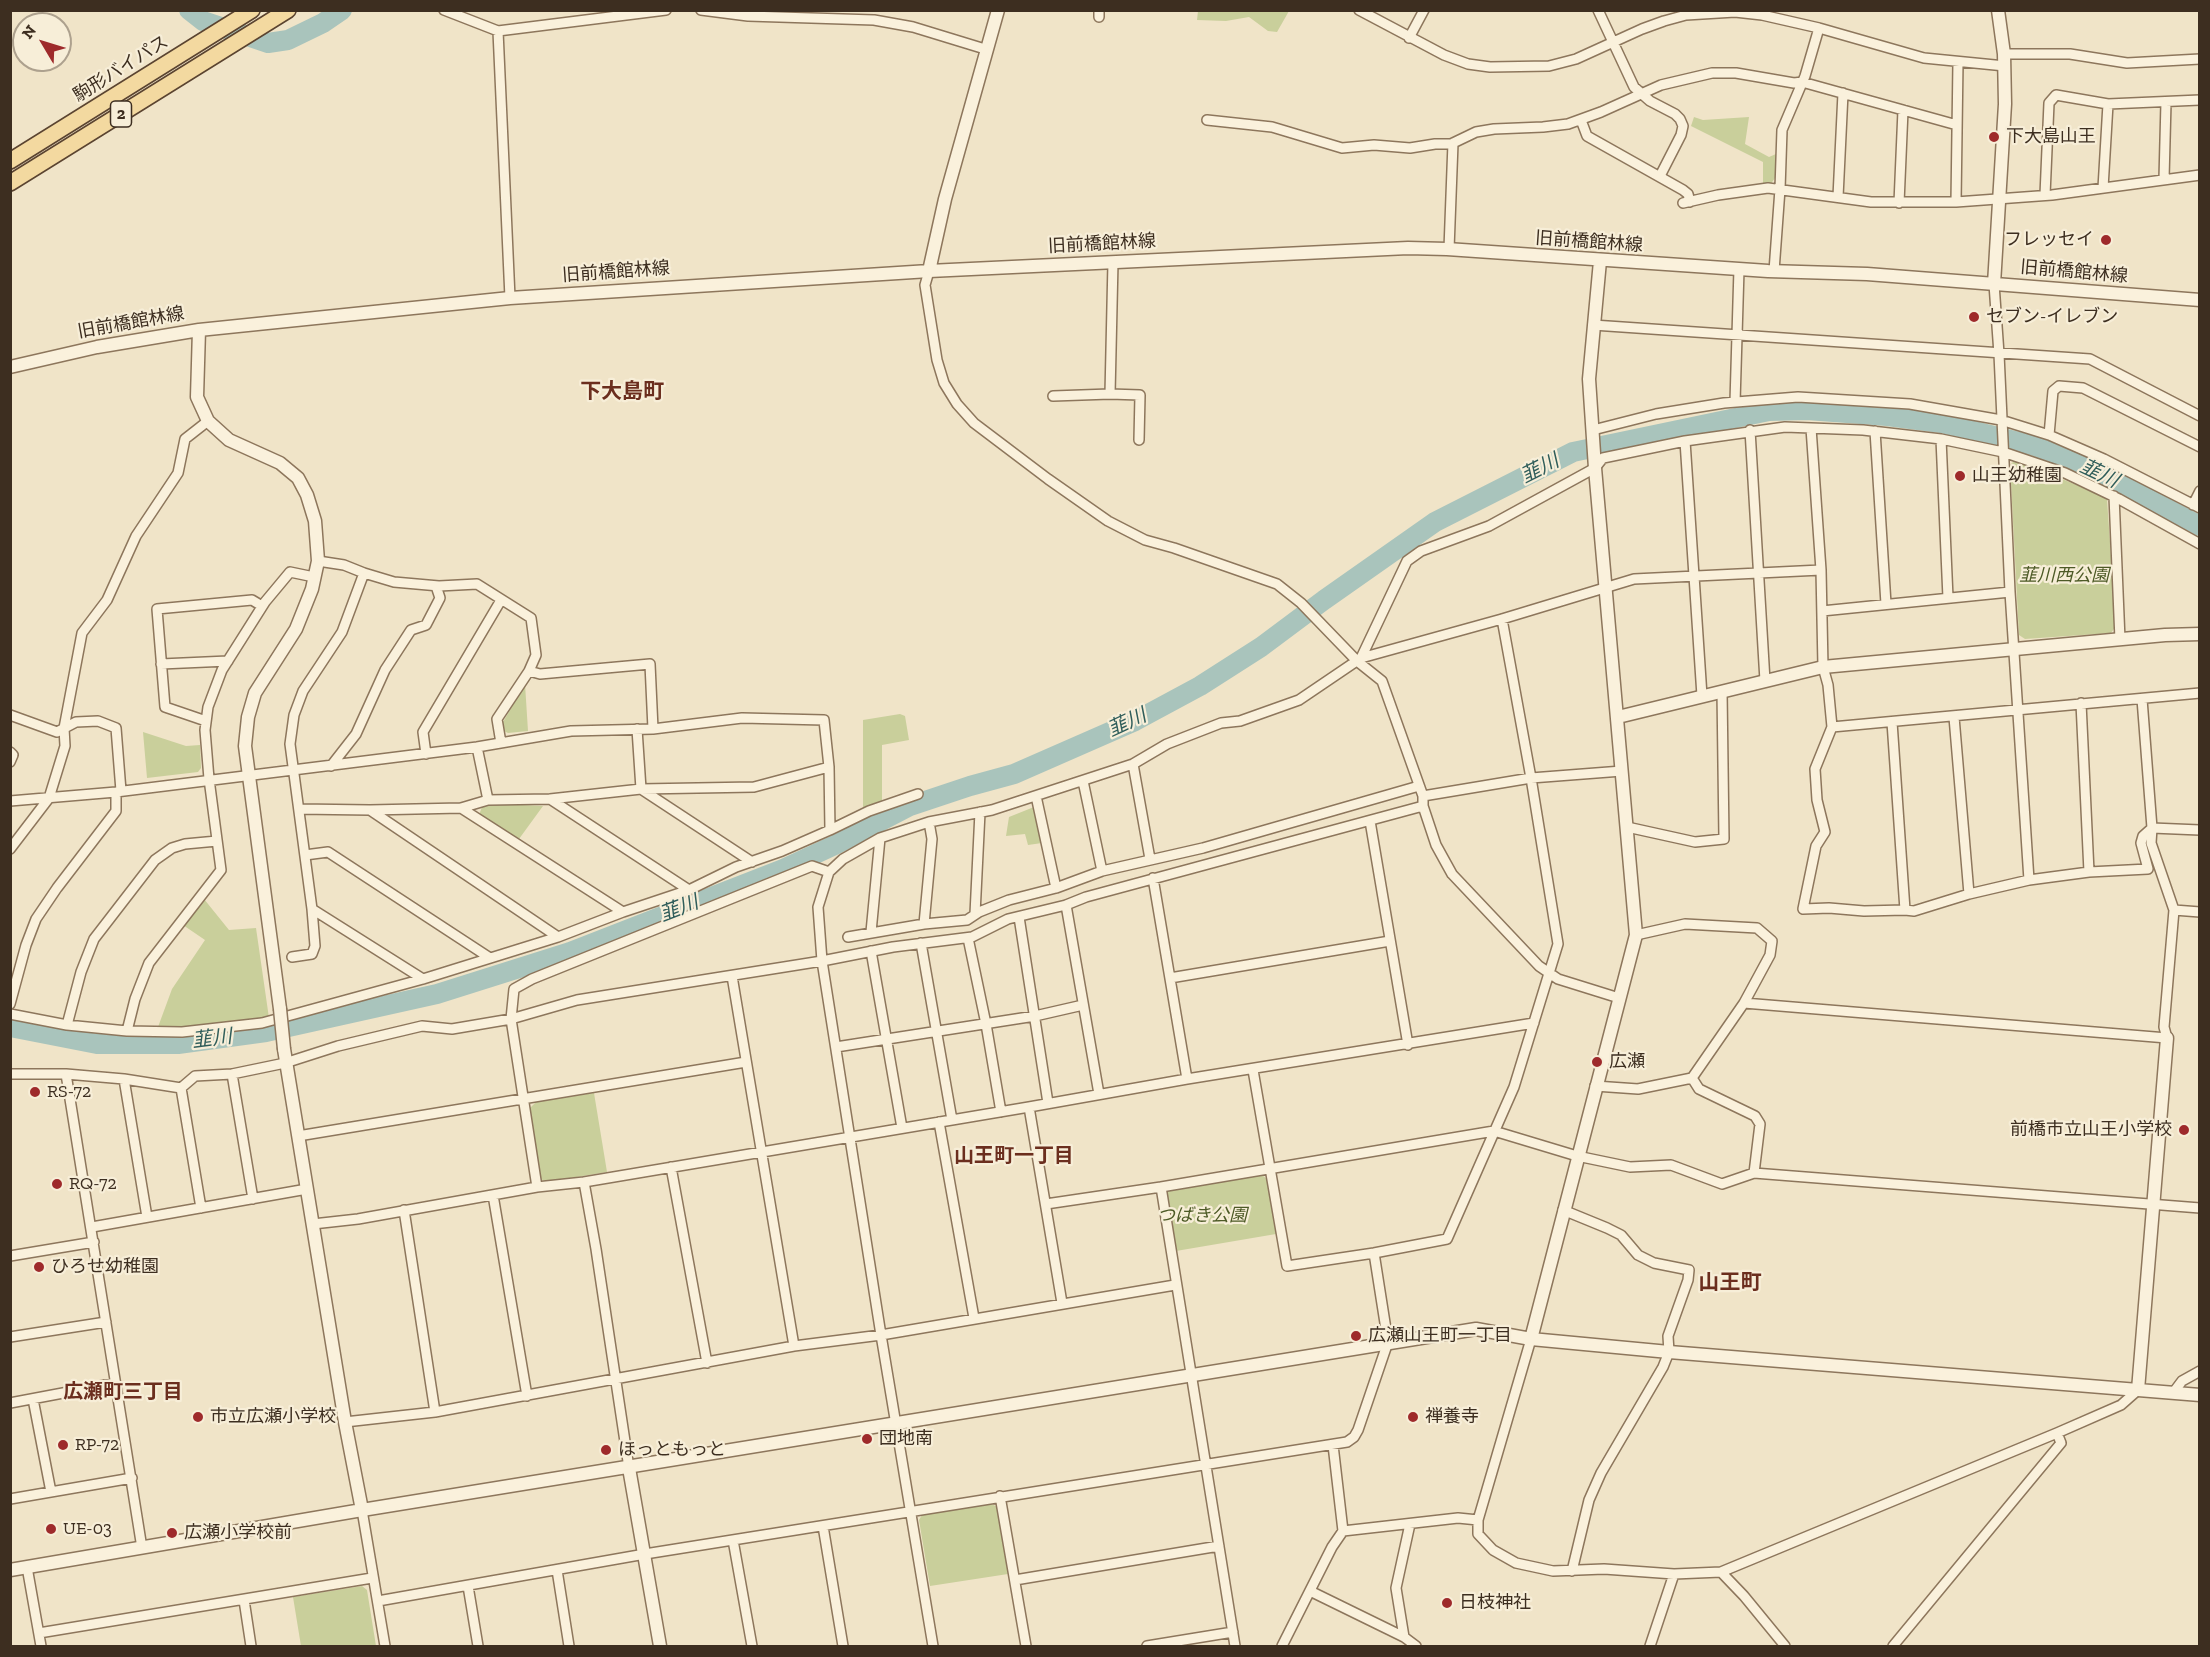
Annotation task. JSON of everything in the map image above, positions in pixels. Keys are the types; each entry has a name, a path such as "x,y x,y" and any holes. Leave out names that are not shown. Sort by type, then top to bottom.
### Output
{"main road":[{"name":"2","path":"10,183 288,10"},
{"name":"駒形バイパス","path":"10,161 247,14"}],"street":[{"path":"444,10 498,31 666,10"},
{"path":"701,10 748,16 791,14 874,20 913,27 986,49"},
{"path":"998,10 945,200 925,285 932,336 944,383 957,404 974,423 1048,479 1108,520 1145,540 1277,584 1301,603 1382,681 1422,796 1436,845 1452,874 1539,966 1558,979 1619,998"},
{"path":"1359,10 1444,55 1468,64 1507,68 1549,66 1576,59 1664,21 1686,15 1714,12 1762,15 1820,28 1909,54 1958,62 2070,54 2127,63 2199,59"},
{"path":"1409,38 1424,10"},
{"path":"1598,10 1634,87 1650,101 1675,114 1683,126 1681,135 1660,176"},
{"path":"1998,10 2004,60 2005,104 1994,284 2010,592 2029,880"},
{"path":"1774,271 1782,130 1802,82 1820,28"},
{"path":"498,31 510,298"},
{"path":"1956,202 1958,62"},
{"path":"1207,120 1272,126 1342,148 1374,145 1410,148 1453,143 1476,132 1494,129 1543,128 1568,124 1661,85 1712,73 1736,73 1794,83 1802,82 1957,125"},
{"path":"1838,197 1843,93"},
{"path":"2044,195 2049,103 2056,95 2108,104 2199,100"},
{"path":"2164,179 2166,102"},
{"path":"2103,188 2108,104"},
{"path":"1899,203 1904,110"},
{"path":"1581,120 1587,136 1683,190 1688,194 1687,202 1747,191 1780,189 1899,203 1956,202 2044,195 2199,176"},
{"path":"1449,249 1453,143"},
{"name":"旧前橋館林線","path":"10,367 97,347 199,330 510,298 929,271 1408,249 1449,249 1600,261 1867,274 2199,300"},
{"path":"1600,261 1589,379 1636,934 1531,1339 1478,1520 1478,1534 1493,1550 1516,1563 1553,1571 1604,1569 1674,1574 1721,1572 2057,1433 2121,1405 2138,1390 2167,1038 2164,1028 2175,910 2151,843 2152,828 2142,699"},
{"path":"1110,394 1113,262"},
{"path":"1735,402 1739,269"},
{"path":"1593,325 2090,359 2199,416"},
{"path":"199,330 197,397 208,421 229,440 280,463 298,478 307,495 315,521 318,561 312,589 296,629 255,693 248,717 245,746 285,1063 385,1647"},
{"path":"2049,435 2053,391 2059,386 2083,388 2199,447"},
{"path":"1053,396 1140,395 1139,440"},
{"path":"1593,432 1656,414 1735,402 1798,397 1910,404 2049,435 2104,459 2196,507 2199,491"},
{"path":"10,849 15,836 49,798 65,746 64,728 82,633 107,600 136,536 178,473 185,439 208,421"},
{"path":"1359,659 1407,561 1421,551 1489,526 1603,458 1750,430 1785,427 1875,432 2003,448 2114,496 2199,544"},
{"path":"1811,428 1821,570 1823,667 1828,685 1832,727 1815,769 1817,800 1825,832 1816,846 1803,909 1914,911 1969,894 2029,880 2089,872 2148,869 2141,843 2143,836 2152,828 2199,830"},
{"path":"1750,430 1765,681"},
{"path":"1875,432 1886,604"},
{"path":"1941,439 1948,598"},
{"path":"1685,441 1702,696"},
{"path":"2114,496 2120,640"},
{"path":"318,561 344,565 394,582 436,586 477,584 531,618 536,655 529,671 497,719 501,743"},
{"path":"933,1647 822,961 818,907 829,872 843,859 880,838 928,822 980,812 1083,781 1133,764 1178,740 1221,723 1240,721 1299,700 1359,659 1634,579 1821,570"},
{"path":"127,1031 135,999 149,963 221,870 209,779 206,721 208,707 228,661 262,606 290,572 314,577"},
{"path":"292,957 312,954 315,946 290,744 294,715 303,691 342,632 364,573"},
{"path":"331,766 356,734 385,670 411,630 426,625 440,598 436,586"},
{"path":"1822,611 2010,592"},
{"path":"206,721 165,707 157,609 252,600 262,606"},
{"path":"426,753 423,732 501,600"},
{"path":"1253,1070 1287,1266 1448,1239 1514,1088 1558,944 1502,619"},
{"path":"1618,717 1823,667 2199,634"},
{"path":"161,664 228,661"},
{"path":"529,671 540,674 650,664 653,729"},
{"path":"1628,827 1695,842 1724,839 1722,692"},
{"path":"1832,727 2199,693"},
{"path":"2081,703 2089,872"},
{"path":"10,715 57,732 76,722 98,721 116,728 118,791 116,811 36,919 26,945 10,1004"},
{"path":"1954,717 1969,894"},
{"path":"10,801 331,766 477,747 571,731 653,729 742,718 824,720 829,767 830,830"},
{"path":"1892,722 1905,910"},
{"path":"637,729 641,789"},
{"path":"477,747 488,800"},
{"path":"10,752 13,754 10,762"},
{"path":"1133,764 1150,859"},
{"path":"299,809 461,808 488,800 550,799 641,789 754,786 829,767"},
{"path":"848,937 924,924 967,920 975,914 1009,900 1056,888 1102,870 1422,796 1531,778 1622,771"},
{"path":"1083,781 1102,870"},
{"path":"641,789 752,862"},
{"path":"10,1014 67,1025 127,1031 182,1032 262,1023 423,979 558,937 690,890 870,811 918,794"},
{"path":"1036,796 1056,888"},
{"path":"10,1074 66,1074 124,1079 181,1088 195,1076 232,1074 285,1063 338,1046 422,1026 452,1029 511,1020 577,1000 921,943 968,938 1008,919 1370,821 1422,796"},
{"path":"550,799 690,890"},
{"path":"461,808 623,912"},
{"path":"370,810 558,937"},
{"path":"975,914 980,812"},
{"path":"1370,821 1408,1045"},
{"path":"924,924 932,838 928,822"},
{"path":"872,932 880,838"},
{"path":"67,1025 81,972 94,939 155,860 172,848 184,844 217,840"},
{"path":"305,855 328,852 490,958"},
{"path":"537,1187 511,1020 514,989 532,979 812,866 829,872"},
{"path":"1153,878 1187,1079"},
{"path":"1066,905 1099,1094"},
{"path":"312,909 423,979"},
{"path":"2175,910 2199,912"},
{"path":"1019,917 1048,1103"},
{"path":"1596,1086 1638,1089 1692,1078 1744,1003 1770,955 1772,941 1757,928 1685,924 1636,934"},
{"path":"968,938 1001,1112"},
{"path":"1170,978 1390,941"},
{"path":"921,943 952,1120"},
{"path":"871,951 902,1128"},
{"path":"732,975 794,1347"},
{"path":"1744,1003 2167,1038"},
{"path":"836,1047 1035,1016 1083,1005"},
{"path":"313,1224 358,1219 537,1187 584,1182 1187,1079 1534,1023"},
{"path":"298,1136 746,1062"},
{"path":"66,1074 142,1548"},
{"path":"232,1074 253,1199"},
{"path":"1692,1078 1699,1089 1755,1116 1760,1124 1754,1173"},
{"path":"124,1079 147,1216"},
{"path":"181,1088 201,1208"},
{"path":"1029,1107 1062,1302"},
{"path":"939,1122 974,1318"},
{"path":"1046,1204 1494,1131 1577,1156 1630,1167 1671,1165 1722,1184 1754,1173 2199,1208"},
{"path":"671,1167 707,1363"},
{"path":"584,1182 660,1647"},
{"path":"1161,1187 1235,1647"},
{"path":"92,1227 307,1189"},
{"path":"493,1195 527,1396"},
{"path":"404,1210 435,1412"},
{"path":"1563,1210 1621,1235 1638,1255 1654,1263 1689,1270 1689,1280 1668,1336 1669,1352 1663,1367 1601,1473 1589,1500 1572,1570"},
{"path":"10,1256 94,1242"},
{"path":"378,1601 645,1554 1347,1442 1354,1437 1388,1342 1374,1253"},
{"path":"345,1422 435,1412 794,1347 881,1335 1062,1302 1175,1285"},
{"path":"10,1337 106,1322"},
{"path":"10,1570 362,1510 1476,1329 1531,1339 1669,1352 2199,1395"},
{"path":"2173,1392 2182,1381 2199,1371"},
{"path":"10,1403 117,1383"},
{"path":"33,1399 51,1492"},
{"path":"1893,1647 2061,1443 2057,1433"},
{"path":"1282,1647 1332,1547 1343,1532 1333,1445"},
{"path":"10,1499 132,1478"},
{"path":"1000,1497 1026,1647"},
{"path":"1343,1532 1458,1518 1478,1520"},
{"path":"1404,1637 1396,1588 1410,1524"},
{"path":"823,1526 843,1647"},
{"path":"733,1540 752,1647"},
{"path":"1015,1580 1219,1546"},
{"path":"27,1568 41,1647"},
{"path":"556,1570 569,1647"},
{"path":"1721,1572 1744,1596 1785,1647"},
{"path":"1650,1647 1674,1574"},
{"path":"39,1633 372,1578"},
{"path":"468,1586 478,1647"},
{"path":"1310,1591 1404,1637 1416,1647"},
{"path":"244,1600 251,1647"},
{"path":"1147,1647 1233,1632"}],"green space":[{"path":"1198,10 1289,11 1277,32 1268,31 1249,17 1226,21 1197,20"},
{"path":"1694,117 1703,120 1749,117 1745,144 1769,157 1776,154 1775,178 1770,185 1763,184 1763,162 1691,126"},
{"name":"韮川西公園","path":"2015,460 2104,496 2107,500 2116,626 2111,633 2025,639 2019,635 2010,465"},
{"path":"525,684 528,731 508,733 504,731 503,722"},
{"path":"900,714 905,716 909,740 882,745 882,802 863,808 863,720"},
{"path":"143,732 186,746 200,745 201,768 198,772 147,778"},
{"path":"504,804 543,806 519,839 479,815 482,807"},
{"path":"1034,807 1037,809 1042,843 1028,845 1025,834 1006,836 1009,817"},
{"path":"204,899 229,930 256,928 269,1018 189,1028 158,1027 172,989 205,940 183,925"},
{"path":"594,1093 607,1172 546,1182 541,1179 530,1108 536,1102"},
{"name":"つばき公園","path":"1262,1175 1268,1180 1276,1234 1176,1251 1167,1194 1169,1190"},
{"path":"991,1504 998,1507 1008,1574 930,1586 919,1520 922,1515"},
{"path":"362,1586 367,1590 376,1646 301,1646 293,1597"}],"waterway":[{"path":"189,10 203,21 268,43 288,40 323,23 342,10"},
{"name":"韮川","path":"10,1027 97,1044 178,1044 266,1032 437,994 570,952 783,869 910,806 1014,774 1135,721 1200,686 1261,647 1435,522 1573,452 1769,411 1807,410 1887,416 1941,423 2035,446 2106,476 2200,526"}],"place":[{"name":"下大島山王","path":"1994,137"},
{"name":"フレッセイ","path":"2106,240"},
{"name":"セブン-イレブン","path":"1974,317"},
{"name":"山王幼稚園","path":"1960,476"},
{"name":"広瀬","path":"1597,1062"},
{"name":"RS-72","path":"35,1092"},
{"name":"前橋市立山王小学校","path":"2184,1130"},
{"name":"RQ-72","path":"57,1184"},
{"name":"ひろせ幼稚園","path":"39,1267"},
{"name":"広瀬山王町一丁目","path":"1356,1336"},
{"name":"市立広瀬小学校","path":"198,1417"},
{"name":"禅養寺","path":"1413,1417"},
{"name":"団地南","path":"867,1439"},
{"name":"RP-72","path":"63,1445"},
{"name":"ほっともっと","path":"606,1450"},
{"name":"UE-03","path":"51,1529"},
{"name":"広瀬小学校前","path":"172,1533"},
{"name":"日枝神社","path":"1447,1603"}],"district":[{"name":"下大島町","path":"622,392"},
{"name":"山王町一丁目","path":"1014,1156"},
{"name":"山王町","path":"1730,1283"},
{"name":"広瀬町三丁目","path":"123,1392"}]}
